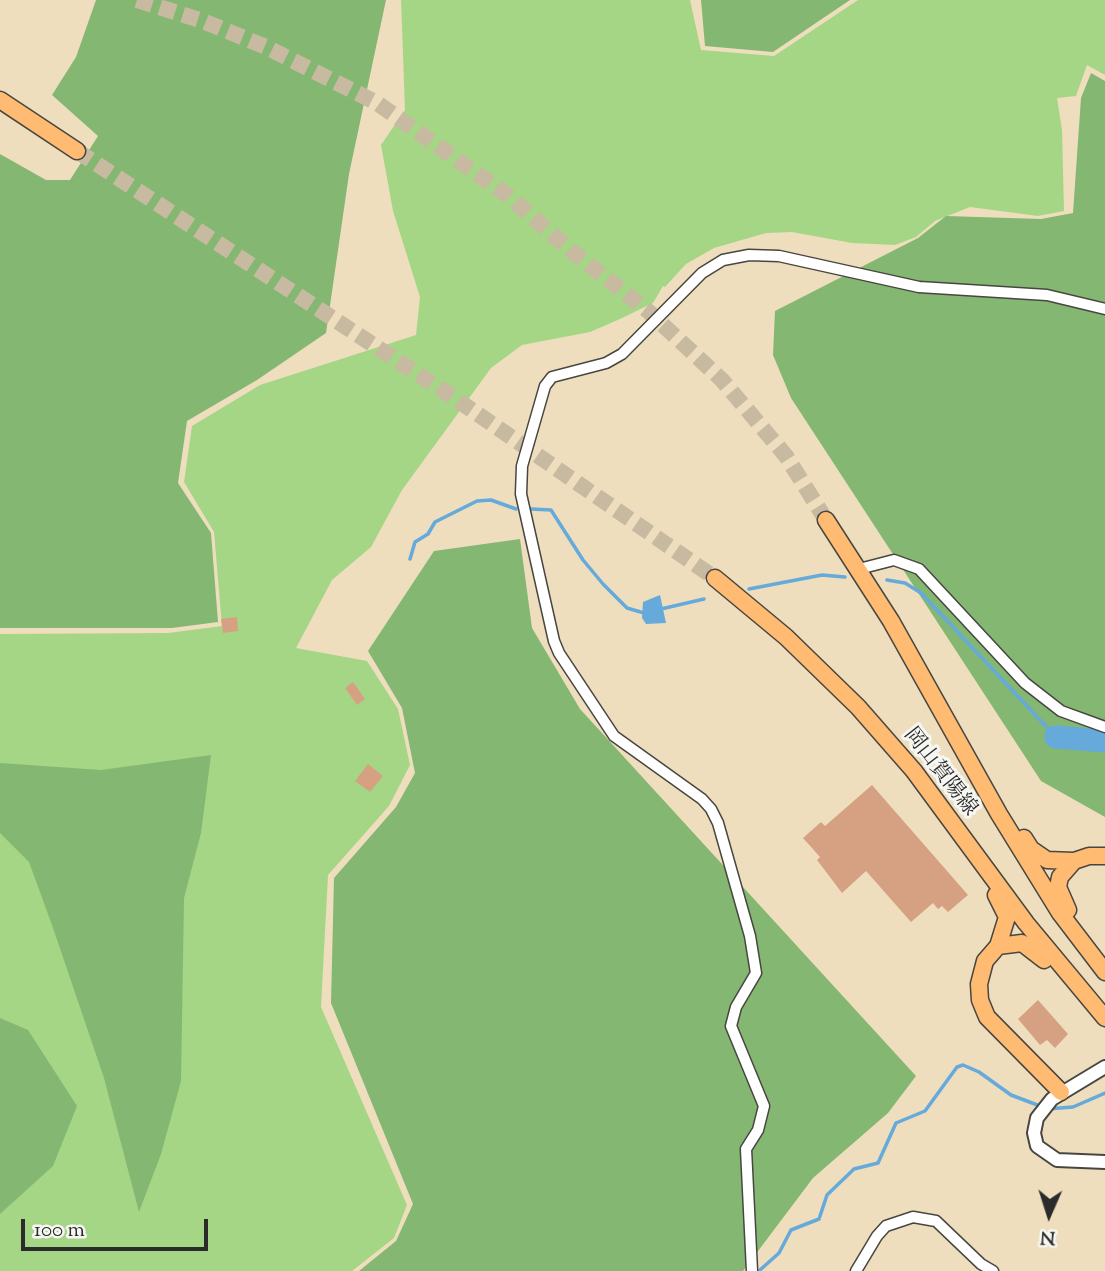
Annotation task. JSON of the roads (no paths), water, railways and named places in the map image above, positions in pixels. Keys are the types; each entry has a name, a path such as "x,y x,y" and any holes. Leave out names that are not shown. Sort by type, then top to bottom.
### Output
{"main road":[{"path":"0,100 77,151"},
{"name":"岡山賀陽線","path":"826,520 859,569 984,789 1060,913 1105,972"},
{"name":"岡山賀陽線","path":"715,578 786,637 858,707 932,796 1026,923 1101,1014"},
{"path":"984,789 1008,814 1040,858 1074,861 1089,856 1105,856"},
{"path":"932,796 941,821 1002,904 1007,917 998,946 985,961 979,984 987,1017 1061,1092"},
{"path":"1074,861 1060,877 1058,887 1064,905 1105,960"},
{"path":"998,946 1013,942 1031,946 1061,981 1101,1014"}],"street":[{"path":"752,1271 745,1158 746,1149 764,1117 764,1106 731,1026 736,1007 756,973 750,936 719,823 711,809 702,799 614,736 559,653 554,641 521,494 522,466 545,386 552,377 606,363 622,354 702,272 723,260 749,255 779,256 919,287 1046,295 1105,309"},
{"path":"859,569 894,560 919,569 1025,683 1061,711 1105,727"},
{"path":"1105,1067 1061,1092 1043,1109 1034,1133 1037,1146 1043,1152 1066,1162 1105,1163"},
{"path":"856,1271 886,1226 913,1217 936,1221 981,1264 993,1271"}],"water":[{"path":"660,595 666,623 646,624 642,618 643,602"}],"waterway":[{"path":"410,559 415,542 428,534 435,522 477,501 491,500 516,509"},
{"path":"531,509 551,510 583,560 603,584 627,608 644,613"},
{"path":"749,589 822,575 845,577"},
{"path":"887,580 905,583 921,593 1056,737"},
{"path":"661,609 704,599"},
{"path":"1056,737 1105,741"},
{"path":"760,1270 779,1253 791,1230 819,1219 827,1195 854,1169 878,1163 896,1123 925,1111 957,1067 963,1065 979,1072 1011,1095 1040,1106"},
{"path":"1047,1109 1073,1107 1105,1093"}],"tunnel":[{"path":"137,0 203,21 266,47 377,103 507,195 574,253 648,311 722,380 786,456 826,520"},
{"path":"77,151 453,397 715,578"}]}
